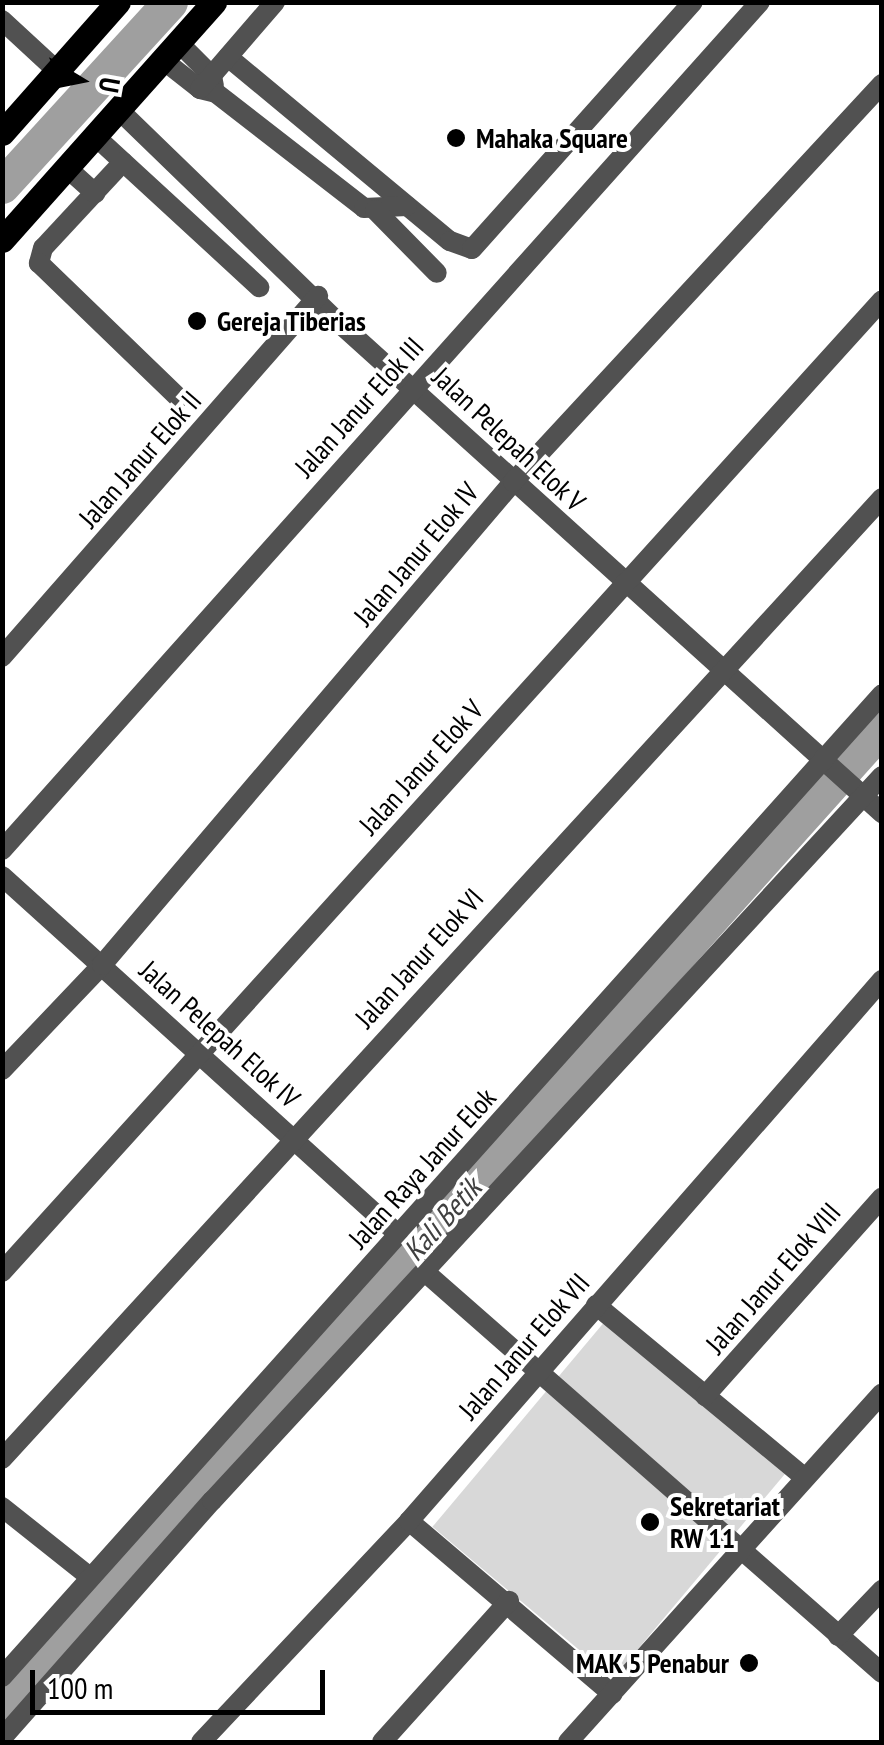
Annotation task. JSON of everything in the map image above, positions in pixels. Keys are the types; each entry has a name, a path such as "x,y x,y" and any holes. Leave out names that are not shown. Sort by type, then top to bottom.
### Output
{"main road":[{"path":"2,133 118,2"},
{"path":"2,240 214,2"}],"street":[{"path":"209,86 275,2"},
{"path":"228,57 450,242 472,249 482,244 693,2"},
{"name":"Jalan Janur Elok III","path":"2,850 760,2"},
{"path":"2,20 57,71"},
{"path":"170,51 209,86 374,210 437,273"},
{"name":"Jalan Janur Elok IV","path":"2,1070 102,966 513,482 882,84"},
{"name":"Jalan Pelepah Elok V","path":"119,110 513,482 882,813"},
{"path":"96,138 259,286"},
{"path":"43,248 123,162"},
{"path":"67,168 95,193"},
{"path":"374,210 407,206"},
{"path":"22,219 43,248 42,267 178,398"},
{"name":"Jalan Janur Elok II","path":"2,657 318,296"},
{"name":"Jalan Janur Elok V","path":"2,1272 198,1051 882,300"},
{"name":"Jalan Janur Elok VI","path":"2,1459 720,668 882,498"},
{"name":"Jalan Raya Janur Elok","path":"2,1677 399,1234 831,765 882,694"},
{"path":"2,1738 862,793 882,776"},
{"name":"Jalan Pelepah Elok IV","path":"2,876 399,1234"},
{"name":"Jalan Janur Elok VII","path":"201,1742 409,1521 882,980"},
{"name":"Jalan Janur Elok VIII","path":"705,1396 882,1196"},
{"path":"425,1272 539,1368 739,1554 882,1673"},
{"path":"596,1305 804,1477"},
{"path":"568,1742 882,1394"},
{"path":"2,1507 90,1578"},
{"path":"409,1521 509,1602 612,1694"},
{"path":"838,1636 882,1590"},
{"path":"382,1742 509,1602"}],"shaded area":[{"path":"606,1320 787,1472 613,1679 432,1527"}],"waterway":[{"path":"2,186 170,2"},
{"name":"Kali Betik","path":"2,1710 882,728"}],"place":[{"name":"Mahaka Square","path":"456,138"},
{"name":"Gereja Tiberias","path":"197,321"},
{"name":"Sekretariat RW 11","path":"650,1522"},
{"name":"MAK 5 Penabur","path":"749,1663"}]}
